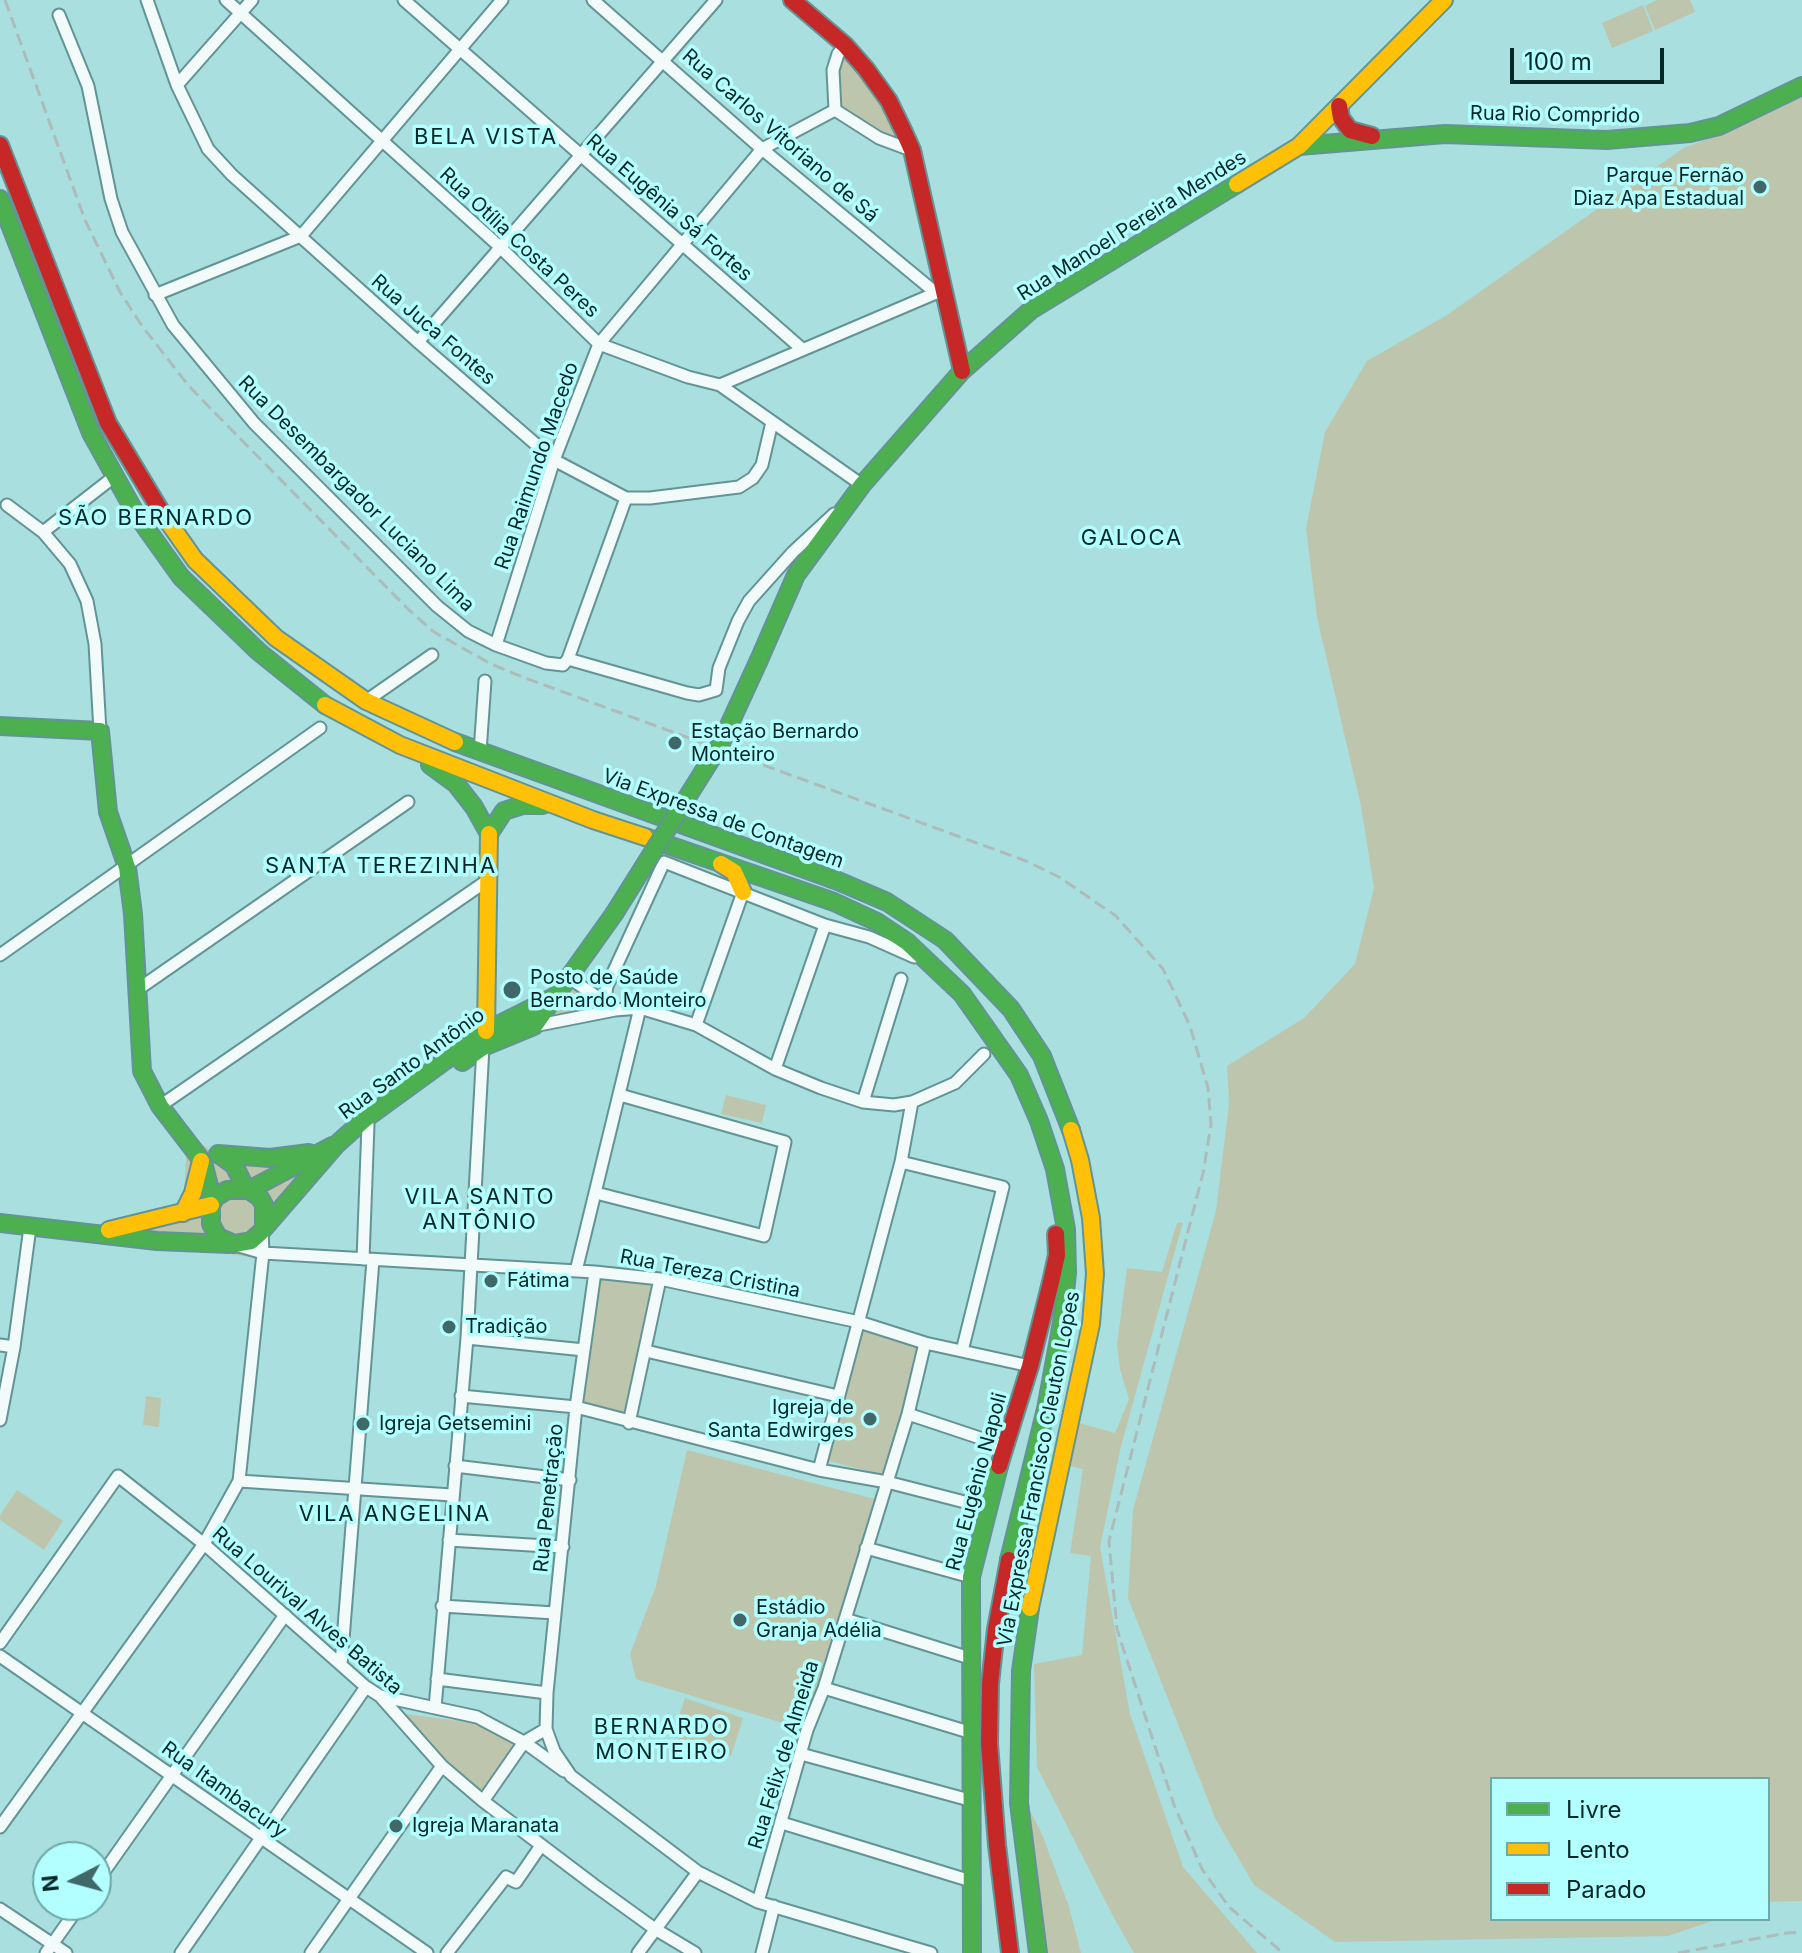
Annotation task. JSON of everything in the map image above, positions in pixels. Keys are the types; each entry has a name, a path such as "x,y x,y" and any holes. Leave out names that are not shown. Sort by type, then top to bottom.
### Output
{"main road":[{"path":"792,0 845,45 889,101 912,150 941,293 962,371"},
{"name":"Rua Manoel Pereira Mendes","path":"569,978 614,914 720,745 796,575 857,491 962,371 1031,310 1299,146 1444,0"},
{"name":"Rua Rio Comprido","path":"1299,146 1445,134 1607,140 1690,133 1719,126 1802,86"},
{"path":"1339,106 1341,118 1350,130 1382,138"},
{"path":"0,145 108,423 150,497 195,560 276,638 366,701 480,752"},
{"path":"0,199 91,433 136,514 181,577 259,652 333,711 400,745 456,784 474,807 489,834 484,1039"},
{"path":"0,726 100,731 108,812 127,867 133,914 142,1071 160,1106 201,1159 212,1204 209,1215 212,1229 218,1237 232,1244"},
{"name":"Via Expressa de Contagem","path":"400,745 593,820 834,902 877,922 907,942 933,966"},
{"name":"Via Expressa de Contagem","path":"480,752 838,881 887,902 945,940"},
{"path":"489,834 504,811 523,805 564,808"},
{"path":"711,858 734,872 743,892"},
{"name":"Via Expressa Francisco Cleuton Lopes","path":"945,940 1011,1009 1042,1056 1065,1110 1080,1160 1091,1218 1095,1274 1091,1324 1031,1604 1021,1671 1019,1803 1038,1953"},
{"name":"Via Expressa Francisco Cleuton Lopes","path":"933,966 962,994 1007,1055 1039,1121 1055,1169 1066,1229 1067,1273 1062,1322 1046,1409 1005,1576 990,1684 989,1744 1010,1953"},
{"name":"Rua Santo Antônio","path":"484,1039 534,1026 569,978"},
{"name":"Rua Santo Antônio","path":"248,1190 337,1144 484,1039 554,997"},
{"path":"186,1138 234,1165 248,1190"},
{"name":"Rua Santo Antônio","path":"263,1228 337,1144"},
{"path":"218,1154 270,1158 319,1152"},
{"path":"183,1213 193,1193 201,1159"},
{"name":"Rua Eugênio Napoli","path":"972,1953 971,1577 1004,1446 1030,1366 1057,1255 1055,1169"},
{"path":"0,1223 157,1241 232,1244 251,1241 263,1228 266,1214 257,1195 248,1190 227,1190 212,1204 96,1233"}],"street":[{"name":"Rua Juca Fontes","path":"147,0 177,85 197,130 208,149 232,175 554,460 626,498"},
{"name":"Rua Otília Costa Peres","path":"226,0 499,246 599,344 688,377 720,385 772,422 857,491"},
{"path":"177,85 252,0"},
{"name":"Rua Eugênia Sá Fortes","path":"404,0 802,349"},
{"path":"155,295 301,236 502,0"},
{"name":"Rua Carlos Vitoriano de Sá","path":"593,0 762,149 941,293"},
{"path":"418,342 716,0"},
{"name":"Rua Desembargador Luciano Lima","path":"59,15 88,86 111,199 122,232 173,325 254,423 437,606 468,631 546,663 563,665 568,659 699,695 716,690"},
{"path":"845,45 838,54 833,70 835,110 879,138 912,150"},
{"name":"Rua Raimundo Macedo","path":"496,645 554,460 599,344 762,149 835,110"},
{"path":"720,385 941,293"},
{"path":"568,659 626,498 739,487 753,478 762,465 772,422"},
{"path":"43,532 115,476"},
{"name":"Rua Manoel Pereira Mendes","path":"716,690 719,668 749,601 793,552 857,491"},
{"path":"7,505 43,532 70,564 87,601 95,644 100,731"},
{"path":"366,701 432,655"},
{"path":"480,752 485,681"},
{"path":"0,955 320,728"},
{"path":"137,990 408,802"},
{"path":"603,1007 607,986 664,862 825,925 869,937 933,966"},
{"path":"160,1106 488,880"},
{"path":"696,1025 743,892"},
{"path":"775,1069 825,925"},
{"path":"569,978 603,1007 615,1010 640,1008 696,1025 775,1069 863,1102 894,1105 912,1102 955,1083 984,1054"},
{"path":"863,1102 901,979"},
{"path":"534,1026 603,1007"},
{"path":"576,1271 640,1008"},
{"path":"435,1708 467,1338 484,1039"},
{"path":"596,1193 764,1236 785,1142 620,1095"},
{"path":"819,1470 901,1162 912,1102"},
{"path":"341,1665 368,1260 367,1122"},
{"path":"901,1162 1003,1187 962,1351"},
{"path":"0,1420 14,1347 30,1227"},
{"path":"0,1827 204,1544 239,1481 263,1228"},
{"name":"Rua Tereza Cristina","path":"232,1244 263,1253 595,1272 660,1279 859,1322 925,1343 1030,1366"},
{"name":"Rua Penetração","path":"546,1729 576,1407 595,1272"},
{"path":"629,1423 660,1279"},
{"path":"467,1338 584,1350"},
{"name":"Rua Félix de Almeida","path":"758,1902 908,1414 925,1343"},
{"path":"0,1345 14,1347"},
{"path":"646,1351 838,1396"},
{"path":"461,1396 576,1407 819,1470 887,1482 988,1508"},
{"path":"908,1414 1004,1446"},
{"path":"455,1466 570,1480"},
{"name":"Rua Lourival Alves Batista","path":"0,1643 118,1476 204,1544 380,1696 442,1766 483,1801 540,1847 655,1929 695,1953"},
{"path":"239,1481 355,1486 452,1495"},
{"path":"449,1540 563,1547"},
{"path":"866,1548 971,1577"},
{"path":"442,1606 555,1613"},
{"path":"112,1861 285,1615"},
{"path":"845,1619 973,1659"},
{"name":"Rua Itambacury","path":"0,1656 427,1953"},
{"path":"437,1679 547,1693"},
{"path":"181,1953 366,1687"},
{"path":"824,1688 972,1733"},
{"path":"380,1696 477,1717 524,1742 698,1872 758,1902 931,1953"},
{"path":"483,1801 524,1742 546,1729 554,1751 571,1776"},
{"path":"801,1754 973,1801"},
{"path":"311,1953 442,1766"},
{"path":"782,1823 971,1881"},
{"path":"447,1953 506,1877 516,1882 540,1847"},
{"path":"638,1953 698,1872"},
{"path":"762,1953 774,1906"},
{"path":"0,1909 49,1948 66,1953"},
{"path":"49,1948 68,1921"}],"green space":[{"path":"1657,0 1690,0 1695,12 1655,30 1645,6"},
{"path":"1643,5 1653,31 1612,48 1602,23"},
{"path":"850,58 880,95 899,137 870,128 852,117 842,106 836,94 837,82 842,60"},
{"path":"1802,95 1802,1901 1770,1902 1770,1777 1490,1777 1490,1921 1712,1921 1668,1936 1335,1942 1254,1885 1216,1820 1128,1598 1133,1510 1216,1211 1229,1104 1227,1066 1304,1018 1355,964 1374,888 1361,806 1317,617 1306,529 1325,432 1367,361 1447,315 1685,147 1720,135"},
{"path":"571,987 598,1006 543,1021"},
{"path":"726,1095 766,1105 762,1123 721,1114"},
{"path":"165,1116 219,1157 338,1146 270,1231 266,1259 94,1236 179,1206 184,1196 186,1155"},
{"path":"1183,1222 1121,1446 1100,1547 1130,1714 1183,1867 1257,1953 1134,1953 1037,1767 1034,1664 1082,1655 1091,1556 1070,1553 1083,1469 1070,1466 1076,1422 1115,1433 1129,1399 1117,1345 1127,1268 1162,1272 1177,1223"},
{"path":"599,1279 657,1284 628,1416 581,1405"},
{"path":"865,1323 915,1337 921,1352 884,1475 825,1460"},
{"path":"146,1396 161,1398 159,1427 143,1425"},
{"name":"Estádio Granja Adélia","path":"687,1450 875,1499 803,1729 636,1679 630,1654 656,1586"},
{"path":"17,1490 63,1521 44,1550 0,1520 0,1515"},
{"path":"685,1698 743,1718 731,1756 672,1737"},
{"path":"405,1714 474,1723 517,1745 480,1793 445,1764"},
{"path":"1026,1803 1042,1834 1069,1907 1081,1953 1046,1953"}],"railway":[{"path":"5,0 85,220 120,292 142,326 188,385 434,632 491,664 525,678 1026,861 1059,877 1116,916 1163,969 1190,1026 1208,1088 1211,1125 1203,1173 1109,1541 1117,1629 1174,1805 1202,1869 1229,1907 1283,1953"},
{"path":"1678,1953 1802,1932"}],"traffic: fast":[{"path":"1299,146 1445,134 1607,140 1690,133 1719,126 1802,86"},
{"path":"759,660 796,575 862,485 962,371 1031,310 1237,184"},
{"path":"0,199 91,433 136,514 181,577 259,652 325,705"},
{"path":"614,914 720,745 759,660"},
{"path":"0,726 100,731 108,812 127,867 133,914 142,1071 160,1106 203,1162 213,1202"},
{"path":"455,742 838,881 887,902 945,940 1011,1009 1042,1056 1071,1130"},
{"path":"430,765 456,784 489,834 504,811 523,805 543,805"},
{"path":"645,837 834,902 877,922 907,942 962,994 1019,1075 1055,1169 1066,1229 1067,1273 1062,1322 1046,1409 1009,1560"},
{"path":"462,1062 483,1047 534,1026 614,914"},
{"path":"264,1227 264,1205 249,1190 227,1190 216,1197 211,1205 211,1224 218,1237 234,1244 251,1241 260,1233 337,1144 365,1119 486,1031 554,997"},
{"path":"249,1190 332,1146"},
{"path":"218,1154 270,1158 309,1153"},
{"path":"220,1155 234,1165 246,1189"},
{"path":"0,1223 157,1241 229,1244"},
{"path":"972,1953 971,1577 999,1466"},
{"path":"1030,1608 1021,1671 1019,1803 1038,1953"}],"traffic: slow":[{"path":"1237,184 1299,146 1444,0"},
{"path":"162,513 195,560 276,638 366,701 455,742"},
{"path":"325,705 400,745 645,837"},
{"path":"486,1031 489,834"},
{"path":"721,864 734,872 743,892"},
{"path":"1030,1608 1091,1324 1095,1274 1091,1218 1071,1130"},
{"path":"183,1213 193,1193 201,1161"},
{"path":"109,1230 211,1205"}],"traffic: jam":[{"path":"792,0 845,45 866,69 889,101 903,130 912,150 962,371"},
{"path":"1339,106 1341,118 1350,130 1372,136"},
{"path":"0,145 108,423 162,513"},
{"path":"999,1466 1030,1366 1051,1282 1057,1255 1056,1234"},
{"path":"1009,1560 990,1684 989,1744 1010,1953"}],"place":[{"name":"Parque Fernão Diaz Apa Estadual","path":"1760,187"},
{"name":"Estação Bernardo Monteiro","path":"675,743"},
{"name":"Posto de Saúde Bernardo Monteiro","path":"512,990"},
{"name":"Fátima","path":"491,1281"},
{"name":"Tradição","path":"449,1327"},
{"name":"Igreja de Santa Edwirges","path":"870,1419"},
{"name":"Igreja Getsemini","path":"363,1424"},
{"name":"Estádio Granja Adélia","path":"740,1620"},
{"name":"Igreja Maranata","path":"396,1826"}],"district":[{"name":"BELA VISTA","path":"486,137"},
{"name":"SÃO BERNARDO","path":"156,518"},
{"name":"GALOCA","path":"1132,538"},
{"name":"SANTA TEREZINHA","path":"381,866"},
{"name":"VILA SANTO ANTÔNIO","path":"480,1210"},
{"name":"VILA ANGELINA","path":"395,1514"},
{"name":"BERNARDO MONTEIRO","path":"662,1740"}]}
